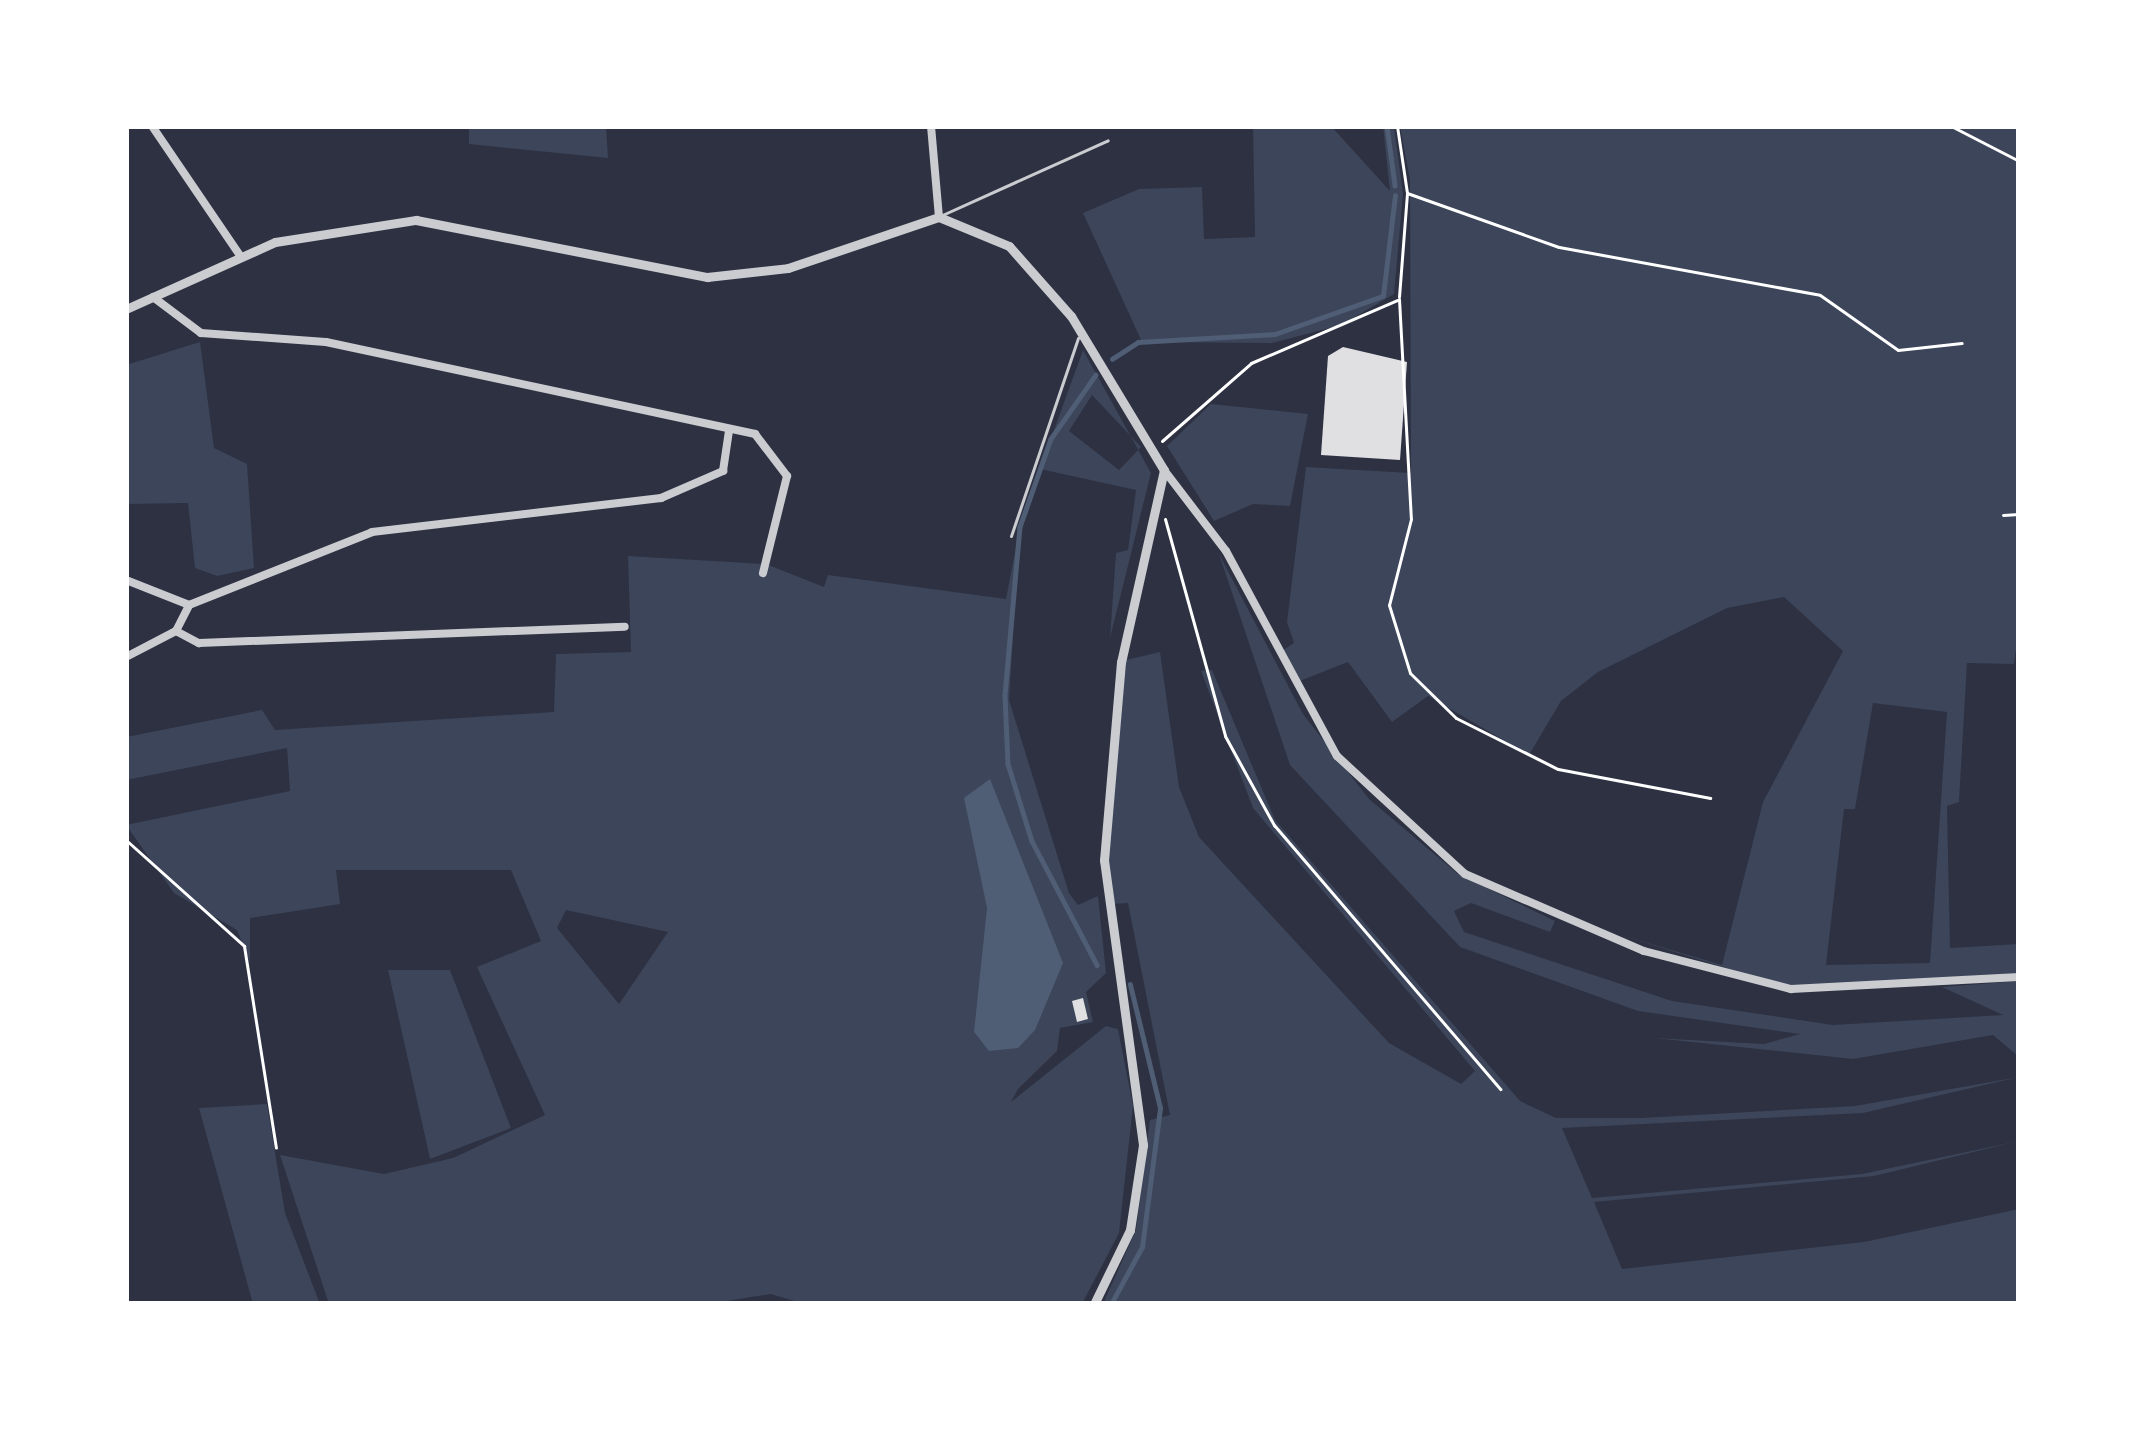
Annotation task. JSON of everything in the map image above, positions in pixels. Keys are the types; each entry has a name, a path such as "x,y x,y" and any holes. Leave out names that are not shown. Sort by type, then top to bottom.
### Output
{"street":[{"path":"152,126 241,256"},
{"path":"931,126 939,217"},
{"path":"126,309 241,256 320,231 416,220 622,266 743,276 939,217 992,231 1081,331 1111,375 1157,446 1163,465 1226,551 1337,756 1465,874 1645,951 1791,989 2019,977"},
{"path":"153,296 201,333 326,342 512,390 710,416 729,430 769,444 787,476 763,573"},
{"path":"126,657 176,631 190,604 371,532 661,497 723,471 729,430"},
{"path":"1094,1304 1130,1230 1143,1145 1104,860 1121,662 1163,465"},
{"path":"126,580 190,604"},
{"path":"176,631 199,643 625,628"}],"lane":[{"path":"939,217 1108,140"},
{"path":"1011,536 1081,331"}],"path":[{"path":"1396,126 1407,193 1399,298 1411,519 1389,604 1410,673 1456,718 1558,769 1710,798"},
{"path":"1952,126 2019,161"},
{"path":"1407,193 1614,260 1820,296 1898,350 1962,343"},
{"path":"1157,446 1250,363 1399,298"},
{"path":"2003,515 2019,514"},
{"path":"1164,517 1225,736 1274,825 1500,1090"},
{"path":"126,840 244,946 276,1147"}],"shaded area":[{"path":"469,126 606,126 608,158 469,144"},
{"path":"1253,126 1331,126 1390,191 1383,126 1394,126 1403,194 1394,294 1341,325 1272,343 1142,342 1083,213 1139,189 1202,187 1204,239 1255,237"},
{"path":"1400,126 2019,126 2019,628 2014,664 1967,663 1959,802 1947,806 1950,948 2019,944 2019,973 1787,987 1614,933 1722,965 1763,802 1843,651 1784,597 1727,608 1598,672 1561,701 1529,755 1428,696 1392,722 1348,662 1297,682 1283,650 1294,643 1287,622 1306,467 1411,473 1410,180","holes":["1873,703 1947,712 1930,963 1826,965 1844,809 1855,809"]},
{"path":"200,342 214,448 247,464 254,568 217,576 195,568 188,503 126,504 126,365"},
{"path":"1083,350 1130,436 1092,395 1069,431 1119,470 1138,450 1151,473 1110,638 1116,553 1128,550 1136,490 1040,469"},
{"path":"1211,404 1308,414 1290,506 1253,504 1214,521 1167,446"},
{"path":"1020,526 1009,700 1069,893 1078,905 1098,896 1106,973 1086,992 1093,1022 1060,1028 1057,1051 1011,1102 1106,1026 1118,1029 1133,1106 1119,1233 1082,1304 804,1304 771,1294 708,1304 329,1304 280,1155 384,1174 453,1158 545,1115 477,967 541,941 511,870 336,870 340,904 250,918 250,962 237,930 174,893 126,825 290,791 287,748 126,780 126,737 262,710 275,730 554,712 556,654 631,652 628,556 766,564 824,587 828,575 1006,599","holes":["566,910 668,932 619,1004 557,928"]},
{"path":"1219,554 1303,714 1369,799 1458,874 1555,921 1550,932 1471,903 1454,911 1464,932 1672,1001 1833,1025 2003,1015 1942,987 2019,981 2019,1057 1993,1035 1853,1059 1654,1038 1764,1044 1800,1034 1638,1011 1460,947 1290,765"},
{"path":"1160,652 1179,787 1199,837 1389,1043 1461,1084 1475,1071 1253,808 1201,671 1212,670 1275,820 1520,1101 1556,1118 1641,1118 1855,1106 2019,1077 1863,1113 1562,1128 1592,1198 1862,1174 2019,1141 1874,1176 1594,1202 1622,1269 1864,1242 2019,1209 2019,1304 1103,1304 1136,1230 1150,1120 1170,1115 1128,903 1111,904 1108,862 1126,660"},
{"path":"990,779 1063,963 1035,1030 1018,1048 989,1051 974,1032 987,908 964,798"},
{"path":"388,970 450,970 511,1128 430,1159"},
{"path":"267,1104 285,1213 320,1304 253,1304 199,1108"}],"building":[{"path":"1343,347 1407,362 1400,460 1321,455 1328,356"},
{"path":"1083,998 1088,1019 1077,1022 1072,1001"}],"waterway":[{"path":"1387,126 1395,185"},
{"path":"1112,359 1138,342 1275,334 1383,296 1395,196"},
{"path":"1096,375 1051,439 1020,527 1005,695 1008,764 1032,841 1097,965"},
{"path":"1111,1304 1142,1247 1160,1108 1130,985"}]}
